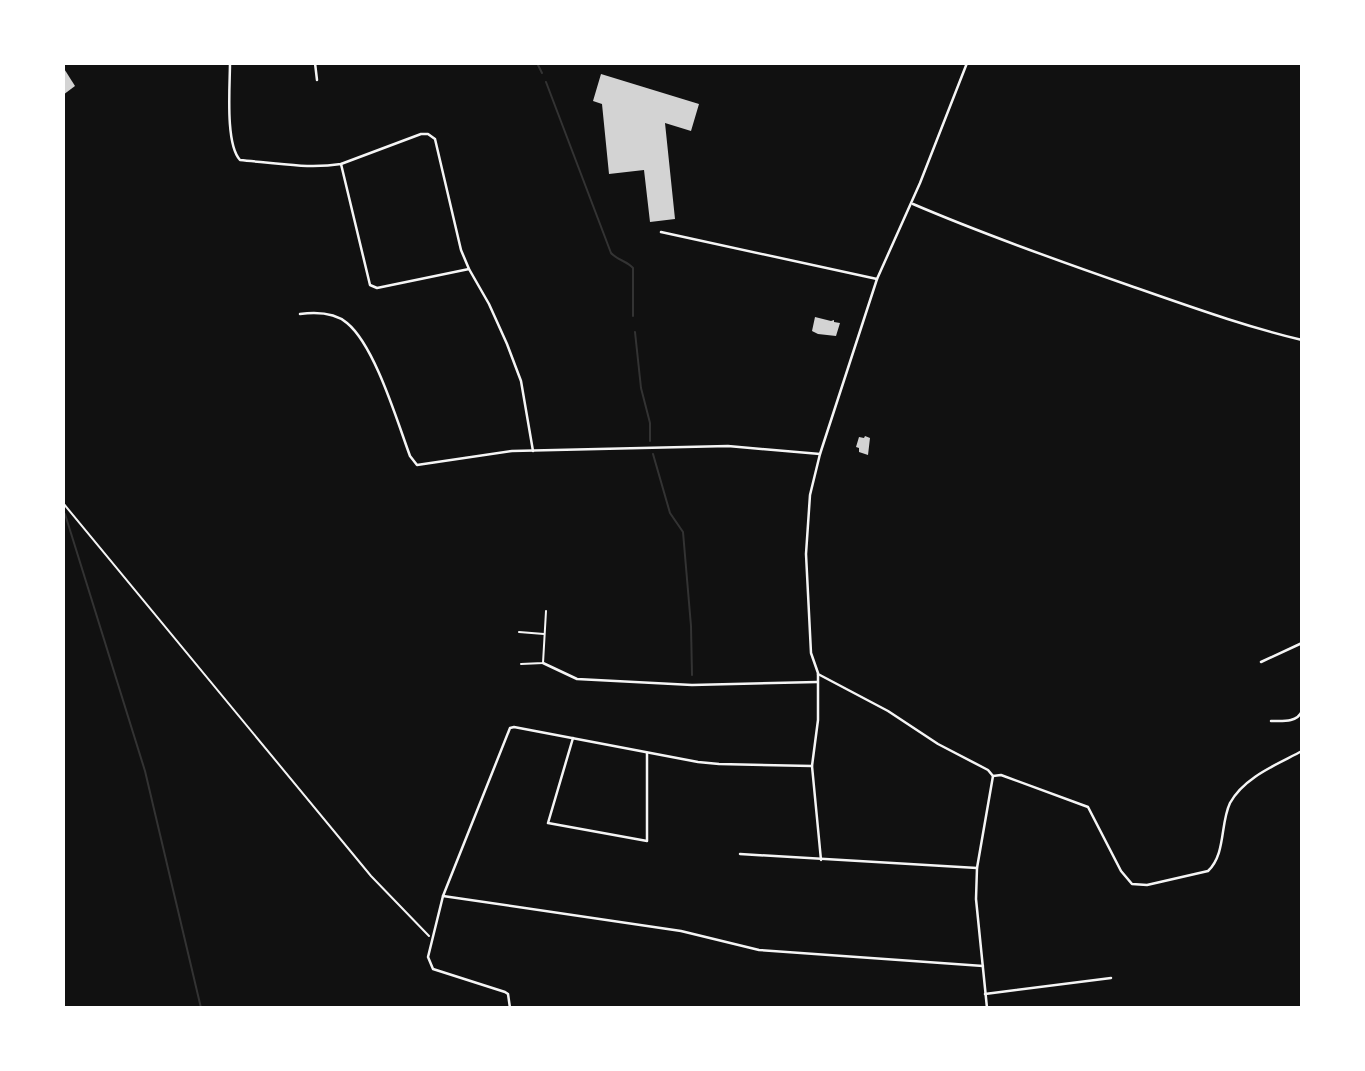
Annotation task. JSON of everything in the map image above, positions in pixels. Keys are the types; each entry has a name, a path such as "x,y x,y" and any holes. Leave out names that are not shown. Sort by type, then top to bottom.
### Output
{"street":[{"path":"230,63 231,133 237,158 293,165 341,164 421,134 432,136 437,142 450,205 469,269 489,304 521,382 533,451"},
{"path":"315,63 317,80"},
{"path":"821,860 812,766 818,720 818,673 811,653 806,554 810,495 820,454 877,279 911,203 967,63"},
{"path":"341,164 370,285 377,288 469,269"},
{"path":"911,203 1052,259 1250,328 1302,340"},
{"path":"661,232 877,279"},
{"path":"300,314 329,314 346,321 364,343 410,456 417,465 512,451 728,446 820,454"},
{"path":"1261,662 1302,643"},
{"path":"543,663 577,679 692,685 817,682"},
{"path":"818,673 887,711 938,744 979,764 993,776 1001,775 1088,807 1121,871 1132,884 1147,885 1208,871 1217,858 1229,805 1238,791 1246,783 1302,751"},
{"path":"1271,721 1293,720 1300,717 1302,712"},
{"path":"510,1008 508,994 505,992 433,969 428,957 443,896 510,728 719,764 812,766"},
{"path":"573,738 548,823 647,841 647,753"},
{"path":"986,1008 976,899 977,868 993,776"},
{"path":"740,854 977,868"},
{"path":"443,896 681,931 759,950 983,966"},
{"path":"985,995 1111,978"}],"lane":[{"path":"521,664 543,663 546,611"},
{"path":"520,632 545,634"}],"path":[{"path":"63,503 363,866 432,939"}],"building":[{"path":"63,67 75,86 63,95"},
{"path":"601,74 699,104 691,131 665,123 675,219 650,222 644,170 609,174 602,104 593,101"},
{"path":"815,317 840,323 836,336 812,331"},
{"path":"859,437 870,438 868,455 859,452 856,447"}],"waterway":[{"path":"537,63 542,73"},
{"path":"546,82 611,253 633,268 633,316"},
{"path":"635,332 641,388 650,423 650,441"},
{"path":"653,454 670,513 683,532 692,675"},
{"path":"65,514 145,771 201,1008"}]}
